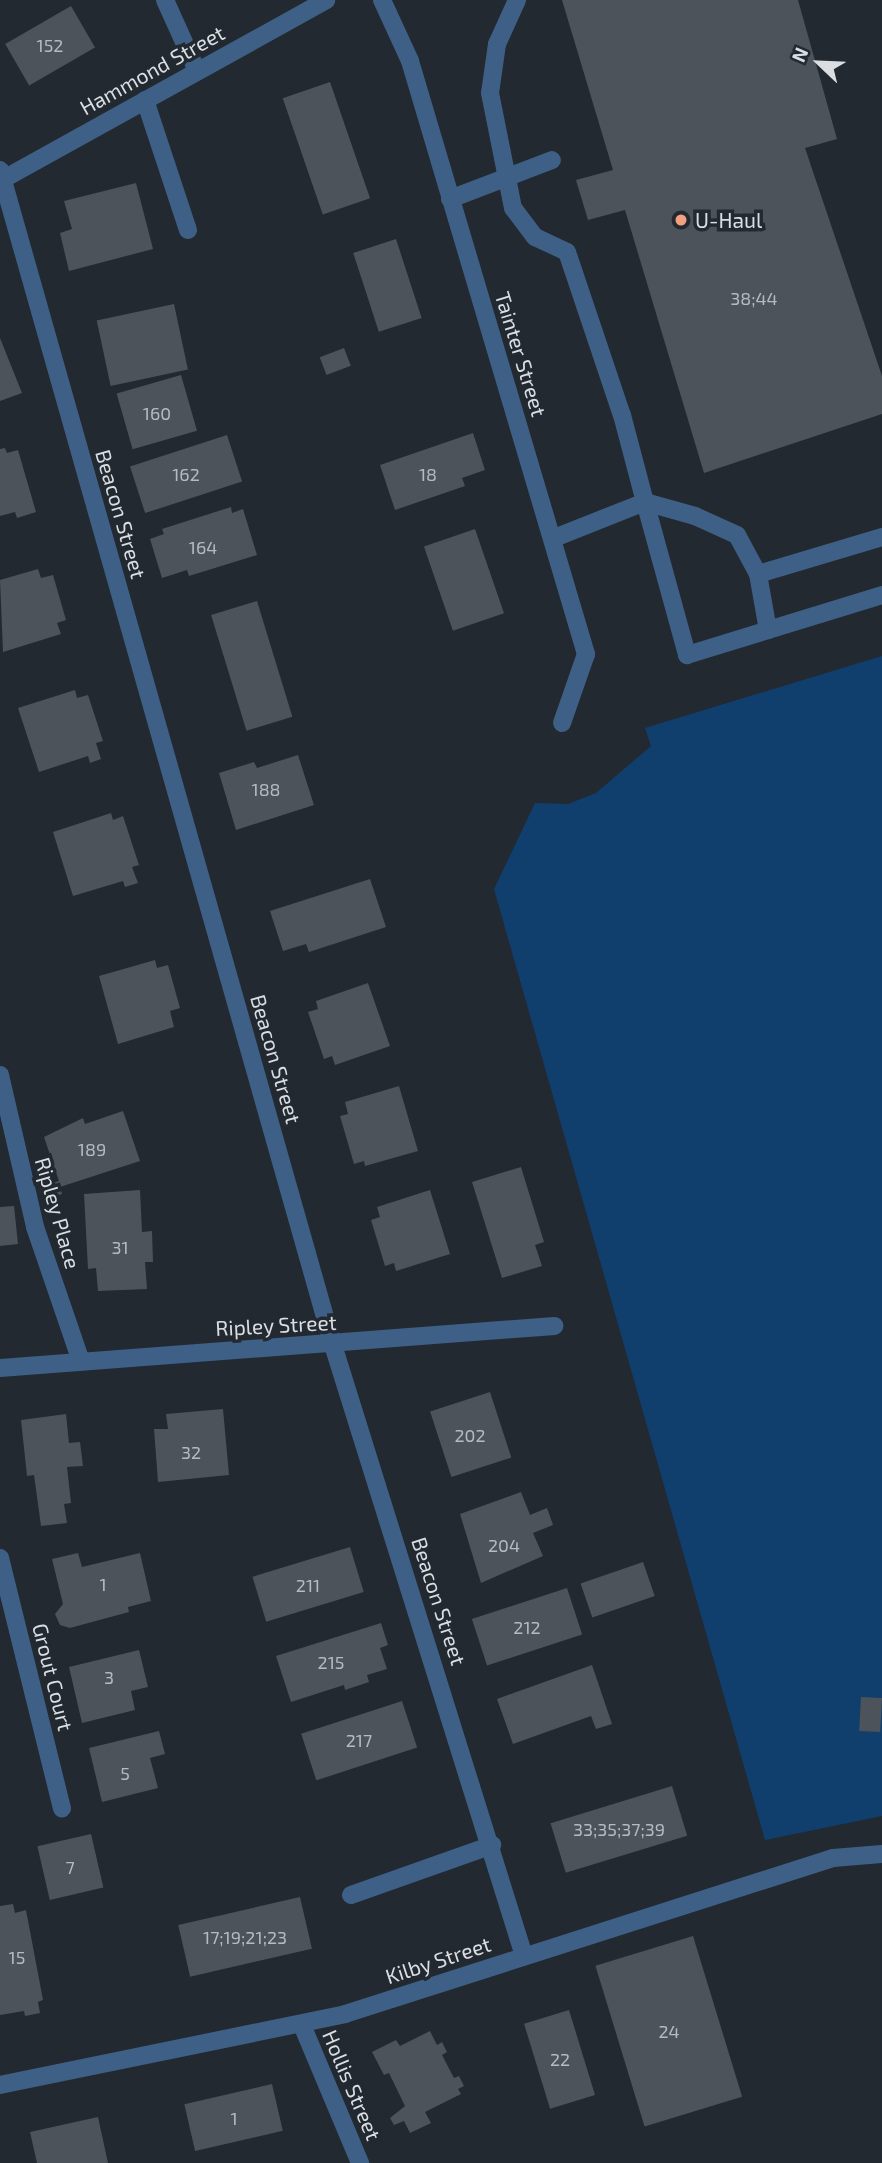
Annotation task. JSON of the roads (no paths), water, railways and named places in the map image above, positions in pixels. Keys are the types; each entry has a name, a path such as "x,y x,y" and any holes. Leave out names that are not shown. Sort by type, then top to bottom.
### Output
{"street":[{"path":"165,0 197,71"},
{"name":"Hammond Street","path":"1,177 326,0"},
{"name":"Tainter Street","path":"383,0 410,61 554,538 586,654 562,723"},
{"path":"517,0 497,44 490,93 513,208 536,237 567,252 622,415 687,655 882,595"},
{"path":"145,100 188,230"},
{"path":"450,199 552,160"},
{"name":"Beacon Street","path":"1,177 333,1345 492,1845 524,1956"},
{"path":"554,538 645,502 695,516 737,535 758,573 768,630"},
{"path":"758,573 882,537"},
{"name":"Ripley Place","path":"0,1075 35,1227 81,1361"},
{"name":"Ripley Street","path":"0,1368 333,1345 554,1326"},
{"name":"Grout Court","path":"0,1558 62,1808"},
{"path":"351,1895 492,1845"},
{"name":"Kilby Street","path":"0,2085 302,2025 833,1858 882,1854"},
{"name":"Hollis Street","path":"302,2025 360,2163"}],"place":[{"name":"U-Haul","path":"681,220"}]}
